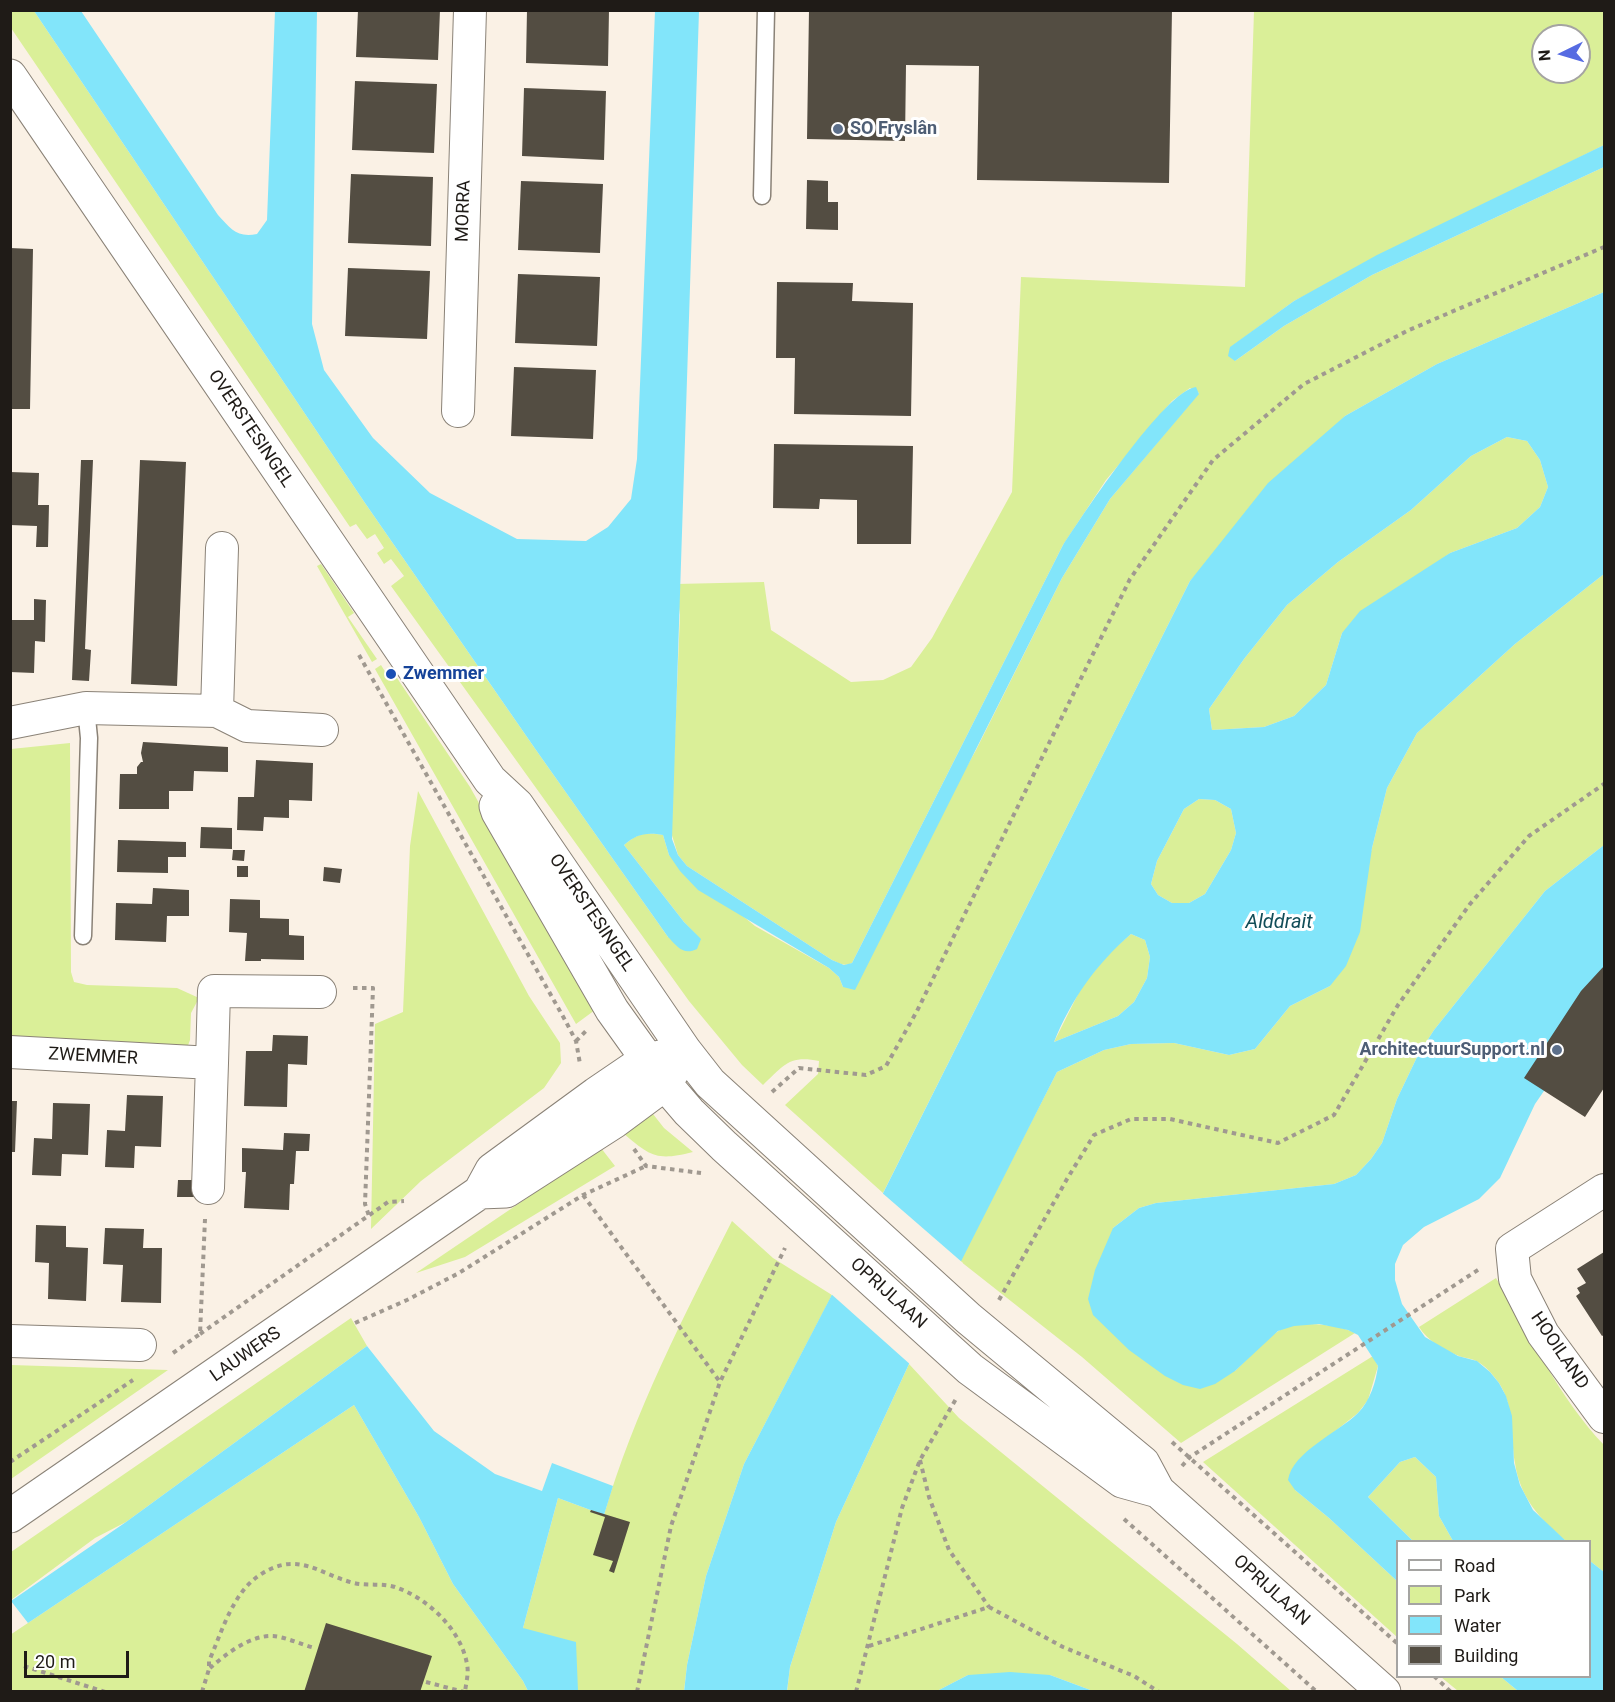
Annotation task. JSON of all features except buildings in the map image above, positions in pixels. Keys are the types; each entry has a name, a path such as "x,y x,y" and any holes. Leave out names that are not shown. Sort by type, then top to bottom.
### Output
{"street":[{"name":"MORRA","path":"459,411 471,10"},
{"name":"OVERSTESINGEL","path":"10,76 490,780 517,804 685,1052"},
{"path":"217,711 222,548"},
{"path":"10,723 86,708 217,711 247,726 322,730"},
{"name":"OVERSTESINGEL","path":"490,780 498,812 612,1010 656,1072"},
{"path":"208,1188 214,992 320,992"},
{"name":"ZWEMMER","path":"10,1052 212,1063"},
{"name":"LAUWERS","path":"10,1516 480,1192 492,1170 596,1094 656,1072 685,1052"},
{"name":"OPRIJLAAN","path":"685,1052 710,1083 968,1318 1143,1463 1158,1491 1384,1692"},
{"name":"LAUWERS","path":"480,1192 506,1191 615,1121 656,1072"},
{"name":"OPRIJLAAN","path":"656,1072 689,1112 724,1146 970,1369 1122,1481 1158,1491"},
{"path":"1512,1249 1605,1190"},
{"name":"HOOILAND","path":"1512,1249 1515,1279 1543,1334 1605,1417"},
{"path":"10,1341 140,1345"}],"lane":[{"path":"762,196 766,10"},
{"path":"83,936 89,738 86,708"}],"path":[{"path":"767,1096 800,1068 866,1075 886,1066 917,1011 1130,579 1213,460 1304,384 1409,330 1605,247"},
{"path":"355,647 565,1020 576,1041 579,1061 596,1094"},
{"path":"998,1304 1094,1135 1131,1119 1170,1119 1278,1143 1334,1115 1398,1005 1470,903 1529,836 1605,784"},
{"path":"320,992 328,987 373,988 365,1204 369,1216"},
{"path":"615,1121 646,1166"},
{"path":"347,1326 407,1300 459,1273 583,1195 646,1166 697,1172"},
{"path":"200,1334 202,1237 208,1188"},
{"path":"583,1195 720,1382"},
{"path":"140,1345 164,1359 388,1202 408,1200"},
{"path":"637,1692 671,1527 720,1382 787,1243"},
{"path":"1396,1642 1190,1457 1512,1249"},
{"path":"10,1462 135,1379"},
{"path":"856,1692 902,1508 920,1460 958,1395"},
{"path":"920,1460 929,1497 949,1550 989,1607 1063,1647 1134,1676 1159,1692"},
{"path":"1132,1526 1317,1692"},
{"path":"202,1692 209,1661 238,1597 252,1581 264,1572 285,1564 307,1565 354,1582 394,1586 420,1600 446,1621 460,1642 468,1666 465,1692 426,1682"},
{"path":"868,1646 989,1607"},
{"path":"209,1669 228,1652 249,1641 272,1636 315,1648"},
{"path":"24,1666 105,1692"},
{"path":"1435,1678 1451,1692"}],"green space":[{"path":"10,11 34,11 365,503 668,937 700,939 624,845 642,834 663,835 669,855 755,926 829,968 839,977 843,987 976,750 1062,578 1110,499 1199,393 1190,388 1172,401 1106,480 1063,545 852,963 846,965 832,960 687,866 678,855 671,832 680,615 676,584 764,582 771,630 851,682 883,680 911,667 932,638 1012,492 1021,277 1245,287 1254,11 1604,11 1604,145 1294,301 1231,347 1235,361 1284,326 1372,275 1604,167 1604,292 1437,364 1345,416 1190,581 883,1193 785,1105 818,1074 819,1061 793,1061 782,1067 763,1085 742,1065 689,1001 391,586 404,576 391,559 384,564 377,553 384,548 375,534 367,539 356,524 350,527 11,28"},
{"path":"1507,437 1527,441 1540,460 1548,487 1540,507 1517,528 1450,553 1342,633 1326,685 1294,716 1264,727 1212,730 1209,709 1244,659 1287,605 1338,562 1411,510 1471,456"},
{"path":"321,564 354,613 348,617 377,659 372,662 317,566"},
{"path":"1604,574 1604,845 1545,891 1434,1030 1418,1055 1397,1099 1382,1143 1371,1159 1356,1175 1334,1184 1156,1203 1139,1208 1113,1228 1235,1371 1277,1332 1294,1325 1327,1325 1355,1333 1181,1443 1082,1357 960,1261 1057,1072 1104,1050 1131,1044 1174,1043 1229,1055 1255,1049 1290,1006 1330,986 1372,848 1387,788 1417,733 1515,644"},
{"path":"381,665 389,678 395,675 470,787 595,1010 576,1024 375,669"},
{"path":"70,743 71,972 74,982 87,985 177,988 199,998 191,1013 190,1040 186,1051 11,1051 11,749"},
{"path":"418,791 529,996 560,1043 561,1063 544,1088 421,1181 371,1229 375,1024 403,1012 410,846"},
{"path":"1199,799 1215,800 1231,809 1236,833 1231,850 1205,894 1189,903 1172,903 1158,895 1151,884 1157,861 1184,809"},
{"path":"1131,934 1145,940 1150,957 1147,978 1134,1002 1118,1016 1054,1042 1082,986 1111,951"},
{"path":"653,1114 664,1128 693,1152 671,1156 655,1155 623,1133"},
{"path":"601,1148 615,1166 465,1257 416,1273"},
{"path":"732,1221 773,1258 832,1295 744,1464 706,1576 687,1665 684,1691 577,1691 523,1628 558,1498 604,1515 630,1439 661,1365"},
{"path":"1496,1278 1559,1387 1604,1445 1604,1572 1591,1562 1591,1540 1565,1540 1540,1516 1526,1497 1515,1463 1508,1402 1499,1383 1483,1365 1442,1348 1431,1341 1419,1327"},
{"path":"351,1318 367,1346 126,1522 95,1538 11,1600 11,1552"},
{"path":"1373,1356 1378,1366 1368,1400 1358,1413 1309,1452 1295,1490 1396,1580 1396,1636 1203,1462"},
{"path":"909,1364 959,1418 1237,1644 1291,1691 1093,1691 1050,1675 968,1675 937,1691 787,1692 790,1667 836,1522"},
{"path":"11,1365 168,1370 11,1479"},
{"path":"354,1405 419,1517 453,1584 528,1691 11,1691 10,1635"},
{"path":"1415,1457 1436,1477 1439,1516 1452,1540 1412,1540 1368,1497 1400,1462"},
{"path":"1442,1678 1502,1678 1518,1691 1458,1691"}],"water":[{"path":"34,11 81,11 218,215 235,231 250,235 257,234 267,220 275,11 317,11 312,324 324,370 373,438 430,493 517,539 586,541 608,527 631,499 637,459 655,11 699,11 672,839 678,855 687,866 832,960 844,965 852,963 1063,545 1105,483 1145,431 1182,393 1196,387 1199,394 1110,499 1062,578 855,990 843,987 839,977 829,968 698,890 669,855 663,835 642,835 624,845 684,922 701,939 697,949 684,951 668,937 365,503"},
{"path":"1604,145 1604,167 1372,275 1284,326 1235,361 1228,356 1230,347 1294,301 1377,255"},
{"name":"Alddrait","path":"1604,292 1604,574 1515,644 1417,733 1387,788 1372,848 1360,932 1346,966 1330,986 1290,1006 1255,1049 1229,1055 1174,1043 1131,1044 1104,1050 1057,1072 909,1364 836,1522 790,1667 787,1691 684,1692 687,1665 706,1576 744,1464 840,1279 1190,581 1268,483 1345,416 1437,364","holes":["1507,437 1527,441 1540,460 1548,487 1540,507 1517,528 1450,553 1360,611 1342,633 1326,685 1294,716 1264,727 1212,730 1209,709 1244,659 1287,605 1338,562 1411,510 1471,456","1199,799 1215,800 1231,809 1236,833 1231,850 1205,894 1189,903 1172,903 1158,895 1151,884 1157,861 1184,809","1131,934 1145,940 1150,957 1147,978 1134,1002 1118,1016 1054,1042 1077,997 1096,970"]},
{"path":"1604,845 1604,1004 1535,1104 1500,1178 1479,1199 1424,1227 1403,1245 1395,1264 1395,1280 1402,1304 1425,1337 1458,1356 1477,1361 1499,1383 1512,1416 1514,1463 1520,1485 1533,1510 1565,1540 1452,1540 1439,1516 1436,1477 1415,1457 1400,1462 1368,1497 1412,1540 1396,1540 1396,1580 1295,1490 1288,1480 1298,1460 1358,1413 1369,1397 1378,1366 1358,1335 1348,1330 1319,1324 1294,1326 1278,1331 1235,1371 1215,1384 1200,1389 1183,1385 1165,1376 1129,1350 1093,1315 1088,1299 1095,1270 1113,1228 1139,1208 1156,1203 1334,1184 1356,1175 1382,1143 1397,1099 1418,1055 1434,1030 1545,891"},
{"path":"367,1346 434,1431 495,1474 542,1491 552,1463 613,1486 604,1515 558,1498 523,1628 576,1642 578,1691 528,1691 453,1584 419,1517 354,1405 28,1623 11,1601 126,1522"},
{"path":"1591,1562 1604,1572 1604,1691 1518,1691 1502,1678 1591,1678"},
{"path":"1010,1672 1050,1675 1093,1691 937,1691 968,1675"}],"pier":[{"path":"880,1191 963,1263 912,1366 830,1293"}],"place":[{"name":"SO Fryslân","path":"838,129"},
{"name":"Zwemmer","path":"391,674"},
{"name":"ArchitectuurSupport.nl","path":"1557,1050"}]}
